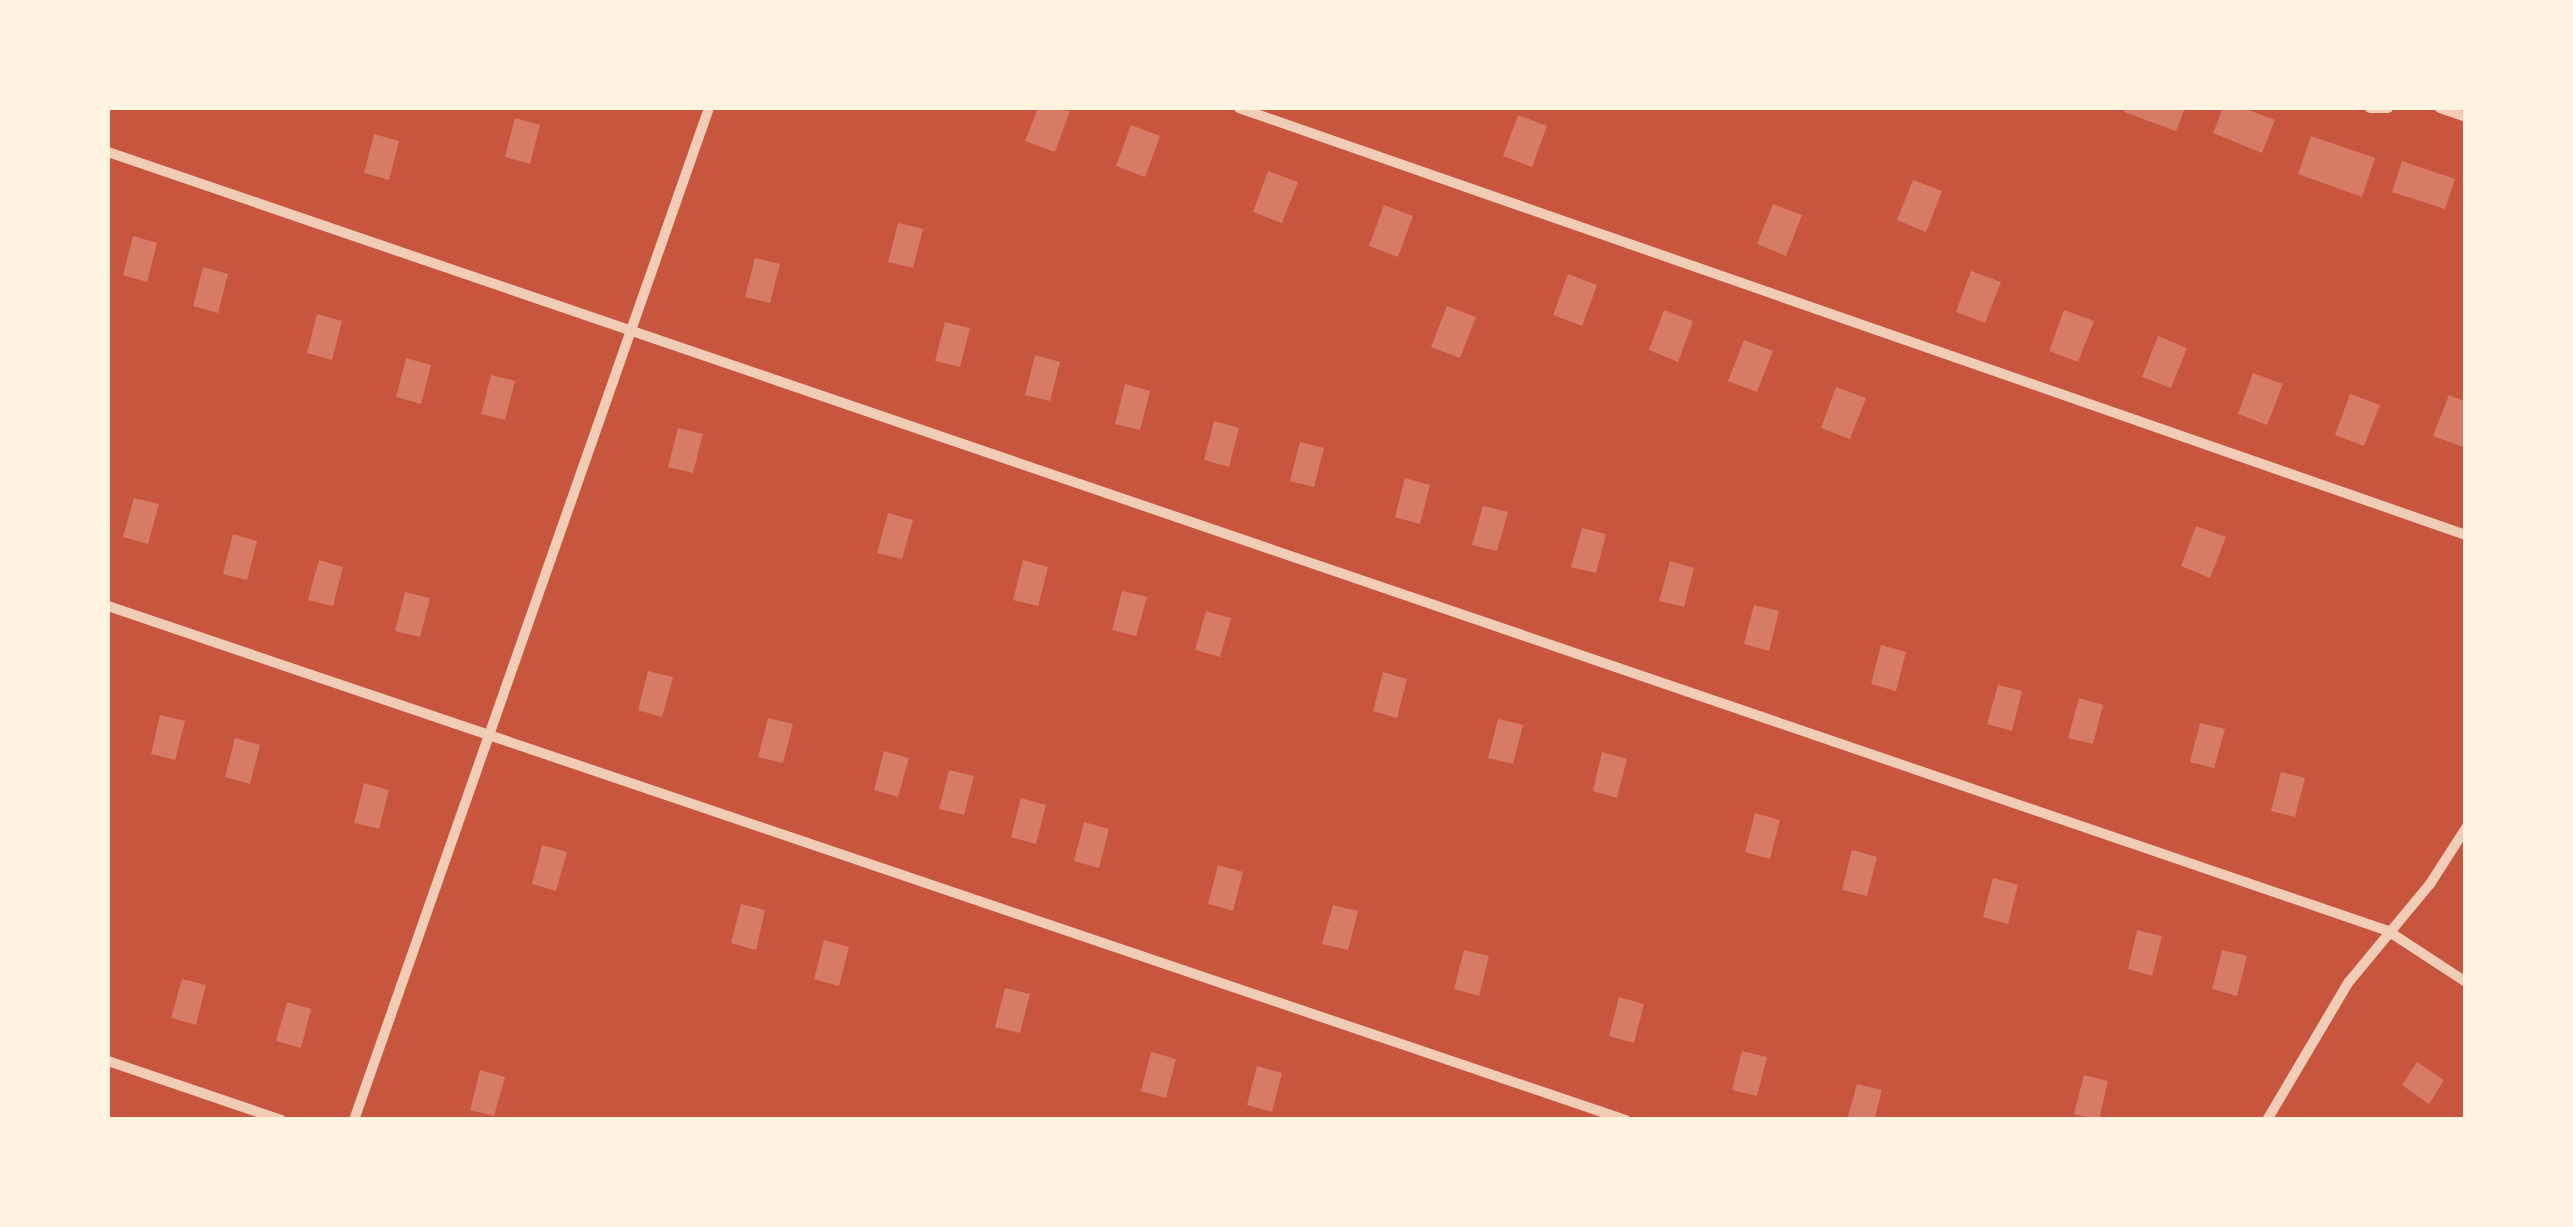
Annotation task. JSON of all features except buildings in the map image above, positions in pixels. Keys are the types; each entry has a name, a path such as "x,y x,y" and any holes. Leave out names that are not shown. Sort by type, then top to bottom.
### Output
{"street":[{"path":"354,1120 709,108"},
{"path":"1240,108 2466,535"},
{"path":"2370,108 2388,108"},
{"path":"2440,108 2466,116"},
{"path":"108,152 2388,931 2466,982"},
{"path":"108,606 1626,1120"},
{"path":"2267,1120 2348,983 2430,884 2466,828"},
{"path":"108,1060 281,1120"}]}
